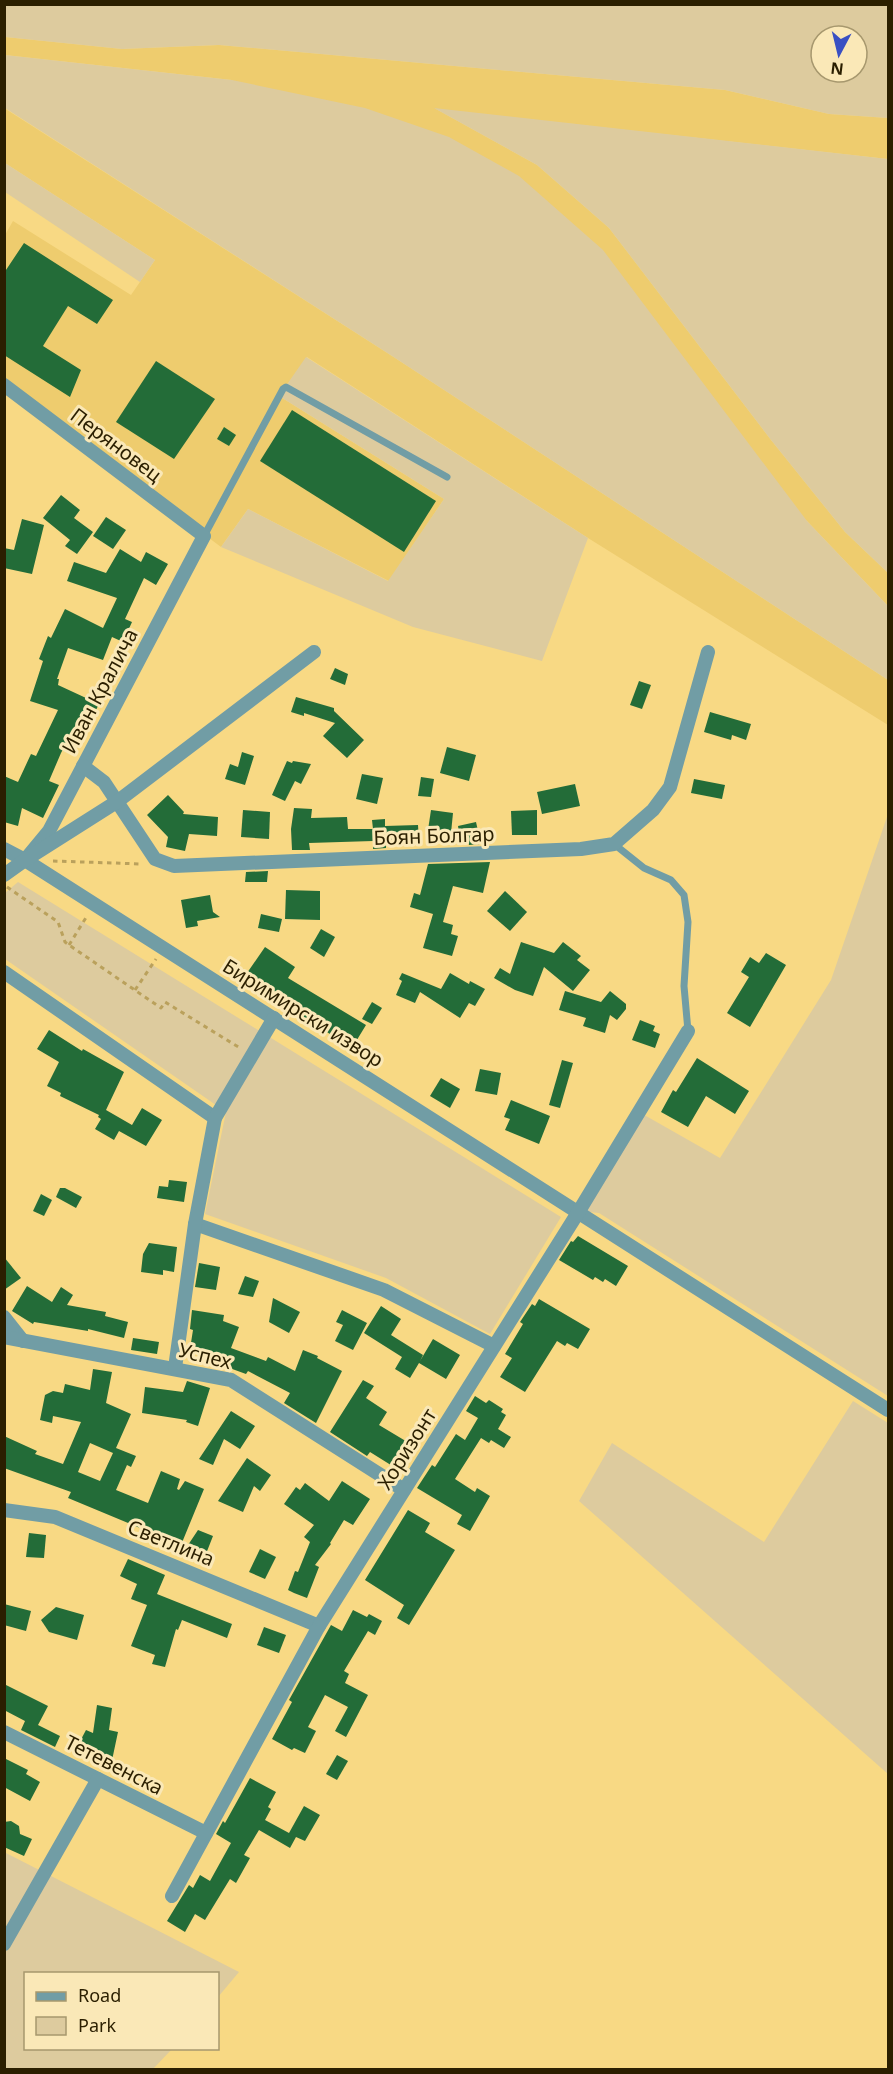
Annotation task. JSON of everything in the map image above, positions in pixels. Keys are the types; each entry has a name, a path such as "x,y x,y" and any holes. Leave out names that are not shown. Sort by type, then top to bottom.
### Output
{"street":[{"name":"Перяновец","path":"4,385 204,536"},
{"name":"Иван Кралича","path":"25,860 49,831 204,536"},
{"name":"Иван Кралича","path":"4,875 118,801 314,652"},
{"name":"Боян Болгар","path":"174,866 581,849 614,843 653,810 670,787 708,652"},
{"path":"82,766 104,782 156,859 174,866"},
{"name":"Биримирски извор","path":"4,849 95,904 579,1211 888,1410"},
{"path":"4,972 215,1118"},
{"path":"175,1368 195,1224 215,1118 274,1018"},
{"name":"Хоризонт","path":"172,1896 319,1626 579,1211 688,1031"},
{"path":"195,1224 384,1290 494,1346"},
{"path":"4,1317 23,1341"},
{"name":"Успех","path":"4,1337 231,1380 404,1490"},
{"name":"Светлина","path":"4,1510 55,1517 319,1626"},
{"name":"Тетевенска","path":"4,1732 206,1833"},
{"path":"4,1944 98,1779"}],"lane":[{"path":"204,536 286,387 447,477"},
{"path":"614,843 644,868 671,880 684,895 688,922 684,986 688,1031"}],"path":[{"path":"25,860 174,866"},
{"path":"4,886 58,922 65,942 161,1008 165,1002 252,1055"},
{"path":"69,945 95,904"},
{"path":"135,990 164,948"}],"shaded area":[{"path":"5,37 122,49 219,45 725,90 829,114 888,118 888,159 436,109 537,165 609,228 771,440 845,532 888,573 888,606 807,521 232,80 5,55"},
{"path":"4,108 392,356 888,680 888,725 588,538 307,357 279,396 444,499 389,581 248,509 221,547 5,385 5,235 13,221 131,295 155,260 5,163"}],"green space":[{"path":"5,4 888,5 888,118 829,114 725,90 219,45 122,49 5,37"},
{"path":"5,55 232,80 365,108 449,137 519,176 603,250 807,521 888,606 888,680 392,356 5,108"},
{"path":"434,108 888,159 888,573 845,532 771,440 609,228 537,165"},
{"path":"5,163 155,260 140,282 5,192"},
{"path":"306,357 588,538 542,661 413,627 221,547 248,509 388,581 444,499 279,396"},
{"path":"888,814 888,1396 599,1213 579,1211 639,1112 720,1158 831,980"},
{"path":"18,882 561,1217 490,1334 386,1278 205,1214 226,1112 5,959 5,893"},
{"path":"853,1401 888,1423 888,1774 579,1501 612,1443 764,1542"},
{"path":"4,1852 239,1972 219,1996 219,1972 24,1972 24,2050 171,2050 153,2069 5,2069"}],"building":[{"path":"24,243 113,300 97,324 68,306 43,346 81,370 70,397 4,355 4,273"},
{"path":"156,361 215,399 174,459 116,422"},
{"path":"292,410 436,501 404,552 260,461"},
{"path":"224,427 236,435 229,446 217,439"},
{"path":"61,495 80,510 74,518 93,532 77,554 65,546 70,540 43,518"},
{"path":"106,517 126,530 113,549 93,536"},
{"path":"22,519 44,525 32,574 4,568 4,548 14,550"},
{"path":"120,549 141,562 146,552 168,564 156,585 144,578 125,619 132,622 123,642 112,637 103,660 68,648 57,679 59,679 58,685 99,704 89,724 79,719 61,753 49,781 59,785 43,818 22,808 18,826 4,822 4,776 18,782 31,754 36,756 58,710 30,701 43,661 39,659 48,636 51,638 65,609 103,628 117,598 67,581 74,562 106,573"},
{"path":"335,668 348,674 345,685 330,679"},
{"path":"639,681 651,685 642,709 630,705"},
{"path":"296,697 334,708 334,711 364,740 347,758 323,736 335,723 304,713 304,716 291,712"},
{"path":"710,712 751,724 746,740 732,735 731,740 704,732"},
{"path":"447,747 476,755 469,781 440,773"},
{"path":"242,752 254,756 245,785 225,779 230,764 238,767"},
{"path":"287,761 311,764 301,784 295,781 285,801 272,795"},
{"path":"362,774 383,778 377,804 356,799"},
{"path":"421,777 434,779 431,797 418,796"},
{"path":"694,779 725,785 722,799 691,793"},
{"path":"575,784 580,806 542,814 537,792"},
{"path":"168,795 184,812 183,814 218,817 217,836 189,834 185,851 166,847 168,837 147,815"},
{"path":"294,808 312,809 311,818 347,817 348,829 373,829 372,820 385,819 385,826 418,825 419,842 386,842 386,848 373,849 373,841 309,843 310,850 292,850 291,829"},
{"path":"243,810 270,812 269,839 241,837"},
{"path":"431,810 453,813 451,833 428,830"},
{"path":"537,810 537,835 512,835 511,811"},
{"path":"476,822 481,844 469,845 467,836 460,838 458,826"},
{"path":"490,862 483,893 453,886 443,922 453,925 451,934 458,936 452,956 423,948 433,914 410,907 414,893 420,895 428,864"},
{"path":"268,871 267,882 245,882 246,872"},
{"path":"286,890 320,891 320,920 285,919"},
{"path":"505,891 527,912 510,931 487,911"},
{"path":"210,895 213,912 220,917 197,921 198,926 186,928 181,900"},
{"path":"261,914 282,919 279,932 258,928"},
{"path":"321,929 335,937 324,957 310,948"},
{"path":"521,942 554,953 563,942 581,956 577,960 590,970 573,991 544,967 533,996 515,990 494,978 500,968 510,974"},
{"path":"265,947 295,967 288,978 366,1025 352,1048 289,1008 292,1003 247,973"},
{"path":"766,953 786,965 750,1027 727,1013 749,977 741,972 750,957 759,963"},
{"path":"402,973 441,989 450,973 469,984 470,981 485,989 475,1006 469,1003 460,1018 420,992 415,1003 396,995 402,981 399,979"},
{"path":"565,991 601,1002 610,991 626,1004 626,1009 617,1020 610,1015 605,1033 583,1026 586,1018 559,1010"},
{"path":"372,1002 382,1008 372,1024 362,1019"},
{"path":"640,1020 655,1026 653,1031 660,1034 655,1048 632,1040"},
{"path":"49,1030 82,1051 83,1049 124,1072 106,1110 132,1125 142,1108 162,1120 146,1146 119,1131 114,1140 95,1129 101,1119 99,1115 60,1096 61,1093 47,1086 59,1062 37,1049"},
{"path":"697,1058 749,1091 735,1114 706,1096 688,1127 661,1112 673,1090 676,1092"},
{"path":"562,1060 573,1063 560,1108 549,1105"},
{"path":"480,1069 501,1073 497,1095 475,1091"},
{"path":"441,1078 460,1089 450,1108 430,1096"},
{"path":"511,1100 550,1116 539,1144 505,1130 510,1119 504,1117"},
{"path":"169,1180 187,1182 184,1202 157,1198 159,1186 168,1187"},
{"path":"60,1188 65,1188 82,1197 76,1208 56,1197"},
{"path":"41,1194 52,1200 44,1216 33,1211"},
{"path":"578,1236 628,1266 616,1286 605,1279 603,1282 595,1277 593,1280 559,1260 571,1241 573,1242"},
{"path":"149,1243 177,1247 174,1272 163,1270 163,1275 141,1272 143,1254"},
{"path":"4,1257 21,1278 4,1290"},
{"path":"199,1263 220,1267 216,1290 195,1287"},
{"path":"245,1276 259,1281 253,1297 238,1294"},
{"path":"27,1286 52,1302 61,1287 73,1295 67,1305 106,1312 105,1316 128,1322 124,1338 88,1329 88,1331 34,1322 33,1324 12,1311"},
{"path":"273,1298 300,1312 289,1333 269,1322"},
{"path":"539,1299 590,1329 578,1349 567,1343 565,1346 557,1341 525,1392 500,1377 512,1358 505,1354 523,1324 520,1322 532,1304 535,1306"},
{"path":"381,1306 401,1319 391,1335 423,1355 420,1361 433,1339 460,1355 446,1379 419,1363 410,1378 395,1369 402,1357 364,1333"},
{"path":"192,1310 224,1315 223,1321 239,1327 231,1348 266,1361 268,1357 295,1371 303,1350 318,1356 317,1358 342,1371 316,1423 284,1403 290,1393 248,1371 246,1374 213,1362 216,1353 190,1349 193,1330 190,1329"},
{"path":"342,1310 367,1323 353,1350 335,1341 343,1325 336,1322"},
{"path":"133,1338 159,1342 157,1354 131,1350"},
{"path":"93,1369 112,1372 106,1403 131,1414 116,1448 136,1456 131,1467 127,1465 116,1490 148,1503 161,1471 180,1479 177,1489 179,1490 185,1481 204,1489 181,1545 68,1498 71,1492 4,1468 4,1436 37,1451 35,1454 63,1464 81,1422 53,1416 52,1423 40,1420 45,1395 53,1391 63,1393 65,1384 90,1390","holes":["90,1443 113,1453 100,1481 78,1472"]},
{"path":"363,1380 374,1386 366,1398 387,1412 379,1425 409,1443 394,1467 370,1452 367,1456 330,1432"},
{"path":"187,1381 210,1388 198,1426 186,1422 187,1420 142,1413 145,1387 183,1392"},
{"path":"475,1396 486,1403 489,1400 503,1409 501,1412 506,1415 498,1429 511,1437 504,1448 491,1440 489,1443 481,1438 455,1479 475,1492 477,1488 490,1496 470,1531 457,1524 462,1515 417,1488 432,1465 435,1467 456,1434 465,1440 478,1418 466,1411"},
{"path":"231,1411 255,1426 240,1449 224,1439 213,1465 199,1459"},
{"path":"247,1458 271,1475 260,1491 254,1486 243,1512 218,1501"},
{"path":"342,1481 370,1499 353,1525 344,1520 331,1544 315,1565 319,1567 307,1598 288,1590 310,1542 304,1537 314,1525 284,1504 296,1487 300,1490 305,1483 329,1501"},
{"path":"408,1510 430,1523 425,1532 455,1550 409,1625 397,1618 404,1605 365,1580"},
{"path":"198,1530 213,1536 202,1564 186,1557 189,1549 186,1548"},
{"path":"29,1533 46,1535 44,1558 26,1557"},
{"path":"260,1549 276,1557 265,1579 249,1572"},
{"path":"128,1559 165,1575 157,1594 232,1624 227,1638 182,1620 178,1630 176,1629 165,1667 152,1664 155,1655 131,1646 147,1605 131,1599 137,1584 120,1576"},
{"path":"4,1604 31,1611 26,1631 4,1625"},
{"path":"56,1607 84,1615 77,1640 49,1632 41,1620"},
{"path":"353,1610 367,1617 369,1614 382,1621 375,1635 368,1631 344,1671 349,1674 345,1683 368,1695 346,1737 335,1731 348,1707 325,1695 308,1727 316,1731 305,1753 294,1748 292,1750 272,1739 292,1702 289,1700 331,1625 342,1631"},
{"path":"264,1627 286,1635 279,1653 257,1645"},
{"path":"4,1684 48,1706 38,1725 60,1736 55,1747 21,1730 25,1721 4,1710"},
{"path":"97,1705 112,1708 109,1730 118,1732 111,1765 77,1747 86,1730 93,1733"},
{"path":"337,1755 348,1761 337,1780 326,1774"},
{"path":"4,1758 28,1770 26,1774 40,1782 30,1801 4,1787"},
{"path":"250,1778 276,1792 268,1807 271,1809 265,1820 289,1833 304,1806 320,1815 305,1841 296,1837 290,1848 259,1830 244,1855 250,1858 236,1883 230,1879 205,1920 195,1914 185,1932 167,1921 189,1885 193,1888 200,1875 210,1881 231,1843 216,1834 223,1821 225,1823"},
{"path":"11,1821 19,1826 20,1834 32,1839 24,1856 4,1847 4,1822"}]}
